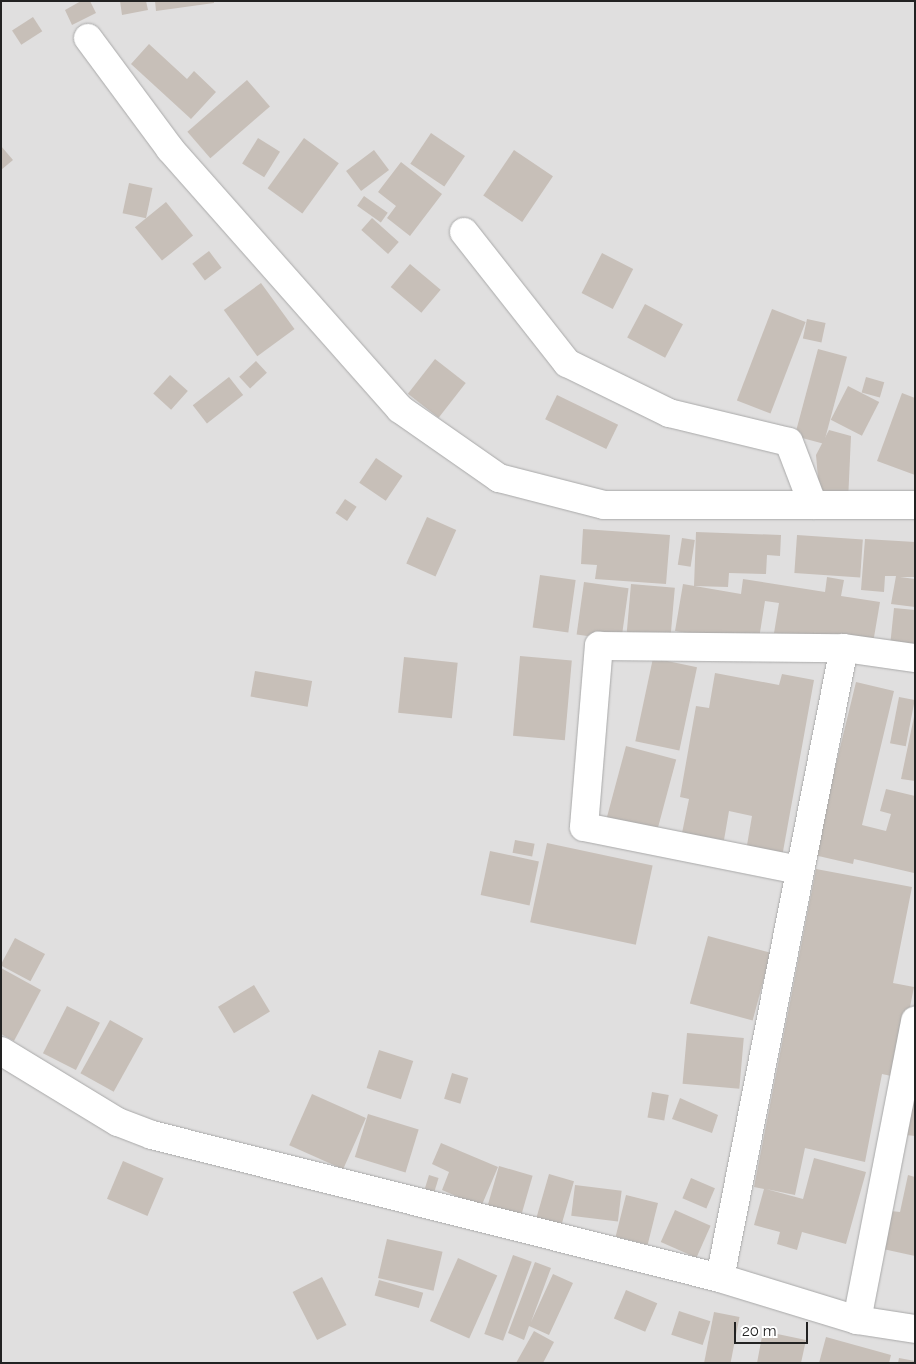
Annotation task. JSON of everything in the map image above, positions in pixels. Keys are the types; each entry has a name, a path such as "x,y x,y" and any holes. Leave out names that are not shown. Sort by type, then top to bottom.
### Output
{"street":[{"path":"88,38 170,149 400,410 499,478 604,505 915,505"},
{"path":"464,232 567,363 669,413 789,442 813,505"},
{"path":"799,870 584,827 599,646 844,648 915,658"},
{"path":"720,1278 844,648"},
{"path":"857,1320 915,1021"},
{"path":"1,1052 118,1122 152,1135 720,1278 857,1320 915,1329"}],"shaded area":[{"path":"1,1 915,1 915,1363 1,1363"}],"building":[{"path":"81,1 90,1 96,13 72,25 65,10"},
{"path":"120,1 146,1 148,10 122,15"},
{"path":"155,1 214,1 214,3 156,11"},
{"path":"33,17 42,31 21,45 12,31"},
{"path":"149,44 187,79 194,71 216,92 191,119 131,64"},
{"path":"247,80 270,106 210,158 187,132"},
{"path":"431,133 465,156 444,187 410,164"},
{"path":"258,138 280,152 264,177 242,163"},
{"path":"304,138 339,163 302,213 268,188"},
{"path":"1,146 13,160 1,170"},
{"path":"374,150 389,170 361,191 346,171"},
{"path":"514,150 553,176 522,222 483,196"},
{"path":"401,162 442,194 410,236 387,218 396,206 378,192"},
{"path":"129,183 152,188 146,218 123,213"},
{"path":"364,196 388,213 381,222 357,206"},
{"path":"166,202 193,235 162,261 135,227"},
{"path":"372,218 399,242 388,254 361,230"},
{"path":"209,251 222,268 205,280 192,264"},
{"path":"602,253 633,269 613,309 582,293"},
{"path":"410,264 441,290 421,313 391,287"},
{"path":"261,283 295,329 257,356 224,310"},
{"path":"645,304 683,324 665,358 627,338"},
{"path":"772,309 806,322 770,413 737,400"},
{"path":"807,319 826,323 821,343 803,339"},
{"path":"818,349 847,357 824,444 795,436"},
{"path":"435,359 466,383 439,418 408,394"},
{"path":"256,361 267,373 250,388 239,377"},
{"path":"170,375 188,391 171,410 153,394"},
{"path":"229,377 243,395 207,423 193,405"},
{"path":"866,377 884,382 880,398 862,392"},
{"path":"848,386 879,402 862,436 831,420"},
{"path":"902,393 915,398 915,475 877,461"},
{"path":"557,395 618,425 606,449 545,419"},
{"path":"829,430 851,436 848,501 820,500 816,455"},
{"path":"376,458 403,476 386,501 359,483"},
{"path":"345,499 357,507 347,521 335,513"},
{"path":"427,517 456,530 435,577 406,564"},
{"path":"583,529 670,535 666,584 595,579 597,565 581,564"},
{"path":"696,532 781,535 780,556 767,555 766,574 729,573 728,587 694,586"},
{"path":"797,535 863,540 860,578 794,573"},
{"path":"682,538 695,540 691,567 678,565"},
{"path":"865,539 915,542 915,577 900,577 915,579 915,607 891,604 896,576 885,576 884,592 861,590"},
{"path":"540,575 576,580 568,632 533,627"},
{"path":"827,577 844,580 841,596 880,602 872,649 774,633 779,603 765,601 758,645 675,631 683,584 741,594 743,579 825,592"},
{"path":"584,582 629,588 621,641 577,634"},
{"path":"631,584 675,588 670,640 626,636"},
{"path":"894,608 915,610 915,648 890,646"},
{"path":"520,656 572,661 565,740 513,736"},
{"path":"404,657 458,663 452,718 398,713"},
{"path":"653,658 697,667 679,750 635,741"},
{"path":"255,671 312,681 308,707 250,697"},
{"path":"715,673 779,685 782,674 814,680 782,857 746,851 752,816 729,811 724,840 682,833 689,799 680,797 696,706 709,708"},
{"path":"856,682 894,691 862,825 886,831 891,814 880,811 886,789 915,796 914,873 854,859 853,864 814,855"},
{"path":"899,697 915,700 906,746 890,743"},
{"path":"915,712 915,781 901,779"},
{"path":"626,746 676,759 655,838 605,824"},
{"path":"515,840 535,844 532,857 513,853"},
{"path":"547,843 653,865 636,945 530,922"},
{"path":"490,851 539,861 530,905 481,895"},
{"path":"816,869 912,887 893,983 914,987 896,1077 882,1074 865,1162 805,1148 795,1195 766,1189 803,1199 814,1158 866,1172 846,1244 802,1232 797,1250 777,1244 780,1232 754,1225 764,1189 754,1187"},
{"path":"708,936 771,953 753,1020 690,1004"},
{"path":"15,938 45,954 30,981 1,966"},
{"path":"1,968 41,990 14,1041 1,1034"},
{"path":"254,985 270,1012 234,1033 218,1007"},
{"path":"67,1006 100,1023 76,1070 43,1053"},
{"path":"110,1020 143,1038 114,1092 80,1073"},
{"path":"687,1033 744,1038 739,1089 683,1084"},
{"path":"379,1050 413,1061 401,1099 367,1088"},
{"path":"452,1073 468,1078 460,1104 444,1099"},
{"path":"652,1092 669,1095 664,1121 647,1118"},
{"path":"312,1094 366,1118 343,1169 289,1145"},
{"path":"915,1096 915,1136 906,1135"},
{"path":"680,1098 718,1115 712,1133 672,1119"},
{"path":"368,1114 419,1129 406,1173 355,1157"},
{"path":"441,1143 498,1167 481,1207 442,1190 449,1172 432,1164"},
{"path":"123,1161 164,1178 147,1216 107,1199"},
{"path":"499,1166 533,1176 521,1215 488,1205"},
{"path":"549,1174 574,1181 560,1229 535,1222"},
{"path":"429,1175 439,1178 433,1195 424,1192"},
{"path":"908,1175 915,1177 915,1256 883,1249 891,1211 900,1212"},
{"path":"691,1178 715,1188 706,1208 682,1198"},
{"path":"575,1185 622,1191 618,1221 571,1216"},
{"path":"626,1195 658,1203 648,1245 616,1237"},
{"path":"675,1210 711,1226 696,1258 661,1242"},
{"path":"387,1239 443,1252 434,1291 378,1278"},
{"path":"513,1255 532,1262 503,1341 484,1334"},
{"path":"458,1258 497,1275 469,1339 430,1321"},
{"path":"535,1262 551,1268 531,1322 553,1274 573,1283 549,1335 529,1326 524,1340 508,1333"},
{"path":"322,1277 347,1325 317,1340 293,1292"},
{"path":"379,1280 423,1293 419,1308 375,1295"},
{"path":"626,1290 657,1303 645,1332 614,1319"},
{"path":"679,1311 710,1321 703,1345 671,1335"},
{"path":"714,1312 740,1317 731,1363 704,1363"},
{"path":"534,1331 554,1342 543,1363 516,1363"},
{"path":"763,1331 806,1340 801,1363 757,1363"},
{"path":"826,1337 891,1355 889,1363 819,1363"},
{"path":"899,1358 915,1361 915,1363 898,1363"}]}
